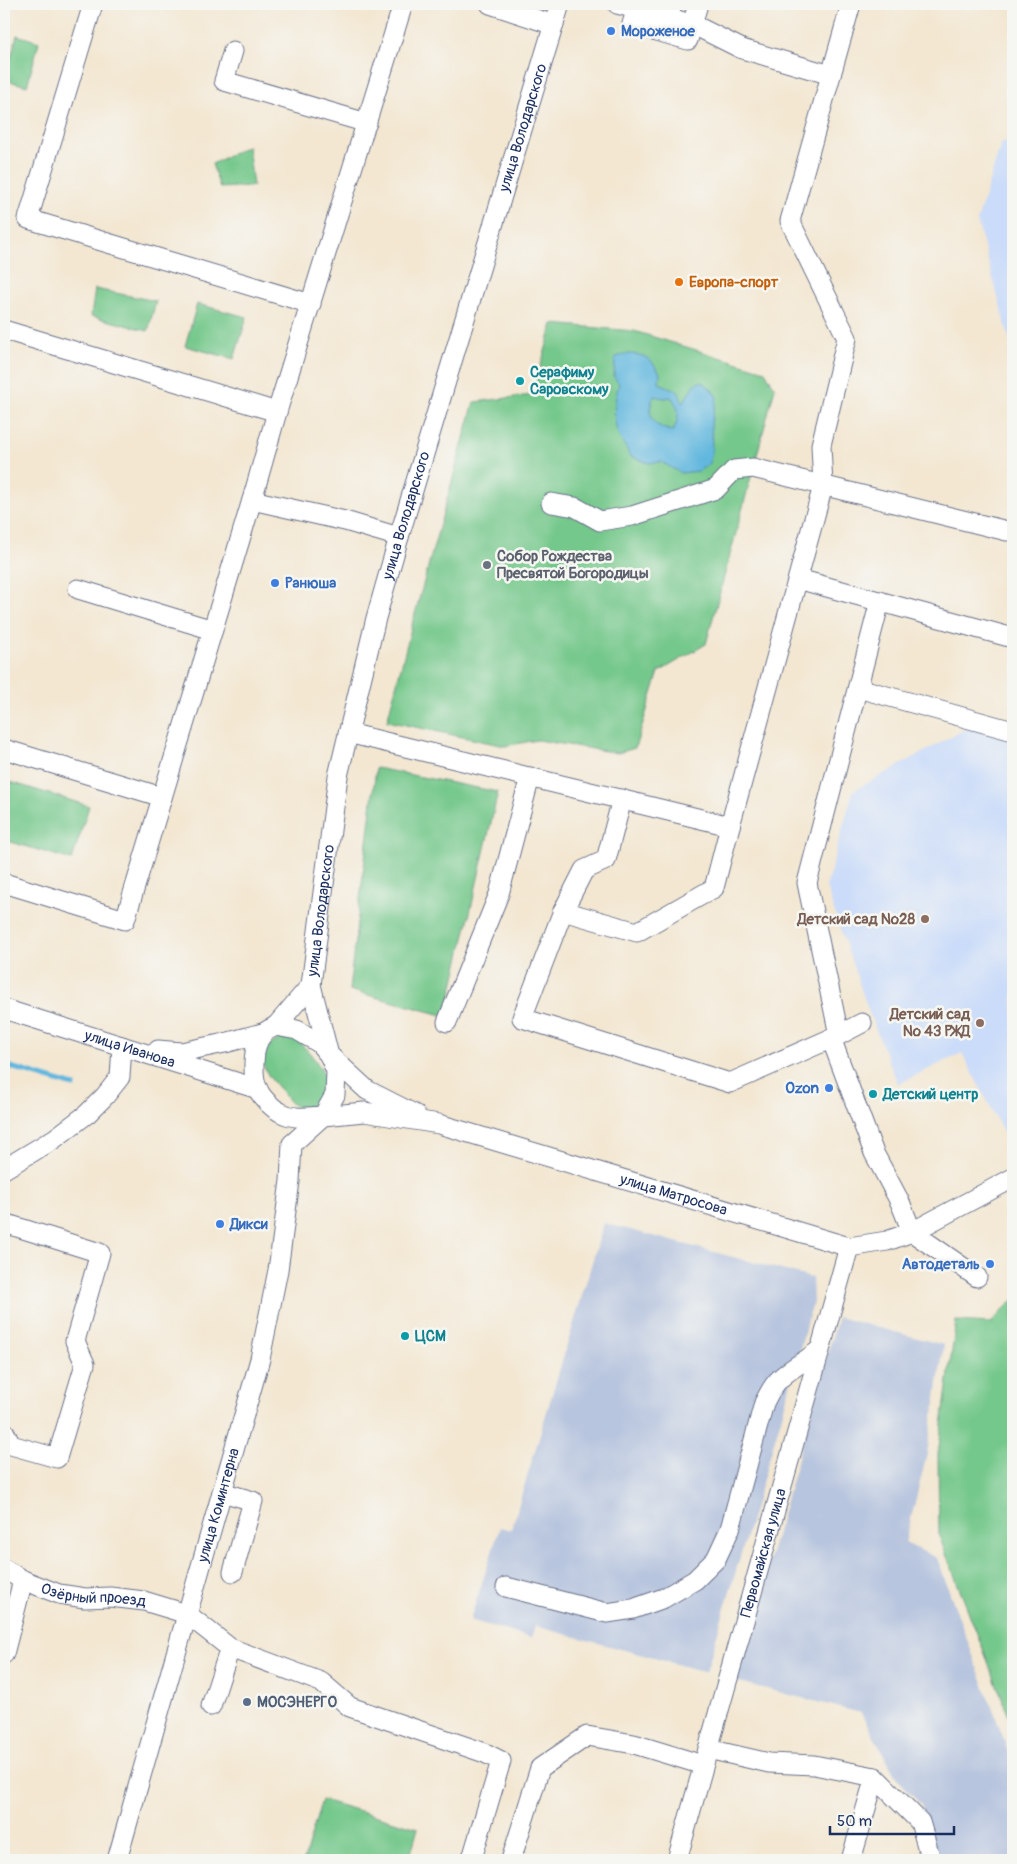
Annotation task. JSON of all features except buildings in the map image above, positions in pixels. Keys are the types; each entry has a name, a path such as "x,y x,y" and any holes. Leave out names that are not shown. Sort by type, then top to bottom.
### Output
{"street":[{"path":"93,4 28,219 311,304"},
{"path":"4,883 125,920 277,412 403,4"},
{"path":"490,4 554,25"},
{"name":"улица Володарского","path":"270,1029 311,984 338,776 376,618 560,4"},
{"path":"616,4 670,10 696,26 742,48 831,75"},
{"path":"637,6 632,24 688,40 698,4"},
{"path":"563,911 637,932 714,888 823,486 821,445 847,338 790,221 851,4"},
{"path":"233,51 224,81 367,123"},
{"path":"4,330 277,412"},
{"path":"551,503 575,507 600,521 632,516 716,490 734,470 753,468 1007,532"},
{"path":"252,500 345,521 399,537"},
{"path":"798,579 1013,638"},
{"path":"78,589 213,630"},
{"path":"880,601 807,883 835,1037 874,1153 900,1202 912,1232 977,1277"},
{"path":"858,688 1013,731"},
{"path":"348,734 730,826"},
{"path":"4,749 162,797"},
{"path":"447,1022 499,894 530,777"},
{"path":"622,799 606,860 584,870 563,911 522,1018 730,1083 835,1037 862,1023"},
{"path":"270,1029 256,1044 254,1059 262,1096 292,1144 323,1116 334,1094 336,1071 329,1055 311,984"},
{"name":"улица Иванова","path":"4,1009 122,1046 262,1096"},
{"path":"4,1169 54,1139 87,1114 120,1077 122,1046 182,1052 225,1044 270,1029 297,1030 319,1044 367,1090 430,1122"},
{"path":"262,1096 280,1112 295,1118 323,1116"},
{"name":"улица Матросова","path":"323,1116 364,1112 430,1122 848,1247 887,1241 912,1232 1013,1178"},
{"name":"улица Коминтерна","path":"117,1860 260,1359 278,1270 290,1181 292,1144"},
{"path":"4,1224 100,1253 74,1341 85,1364 57,1458 11,1444 4,1431"},
{"name":"Первомайская улица","path":"677,1860 848,1247"},
{"path":"506,1587 607,1613 633,1609 664,1598 695,1580 716,1559 730,1529 764,1403 771,1389 783,1376 820,1350"},
{"path":"222,1492 253,1501 233,1572"},
{"name":"Озёрный проезд","path":"4,1569 23,1580 59,1594 85,1598 110,1597 144,1601 187,1614"},
{"path":"4,1654 23,1580"},
{"path":"187,1614 230,1648 321,1682 350,1707 484,1753 501,1761 470,1860"},
{"path":"211,1706 230,1648"},
{"path":"511,1860 540,1768 587,1736 705,1757 814,1765 875,1778 920,1822 931,1860"},
{"path":"851,1860 875,1778"}],"shaded area":[{"path":"1013,139 1013,352 977,221 1001,144"},
{"name":"Детский сад №28","path":"969,727 1013,741 1013,1138 1008,1141 962,1053 898,1084 871,1018 826,887 853,791"},
{"path":"604,1223 812,1278 813,1301 782,1415 706,1672 535,1626 531,1638 470,1620 500,1527 511,1530"},
{"path":"838,1317 944,1345 927,1454 905,1543 937,1558 1013,1764 1013,1860 940,1860 921,1805 896,1777 861,1713 735,1681"}],"green space":[{"path":"17,35 39,42 27,86 5,80"},
{"path":"248,146 253,186 220,188 212,164"},
{"path":"95,289 156,301 148,331 91,316"},
{"path":"197,304 247,317 234,359 185,346"},
{"path":"553,324 634,331 765,371 775,388 706,644 659,672 635,748 618,753 537,740 505,746 387,721 474,402 532,395"},
{"path":"376,768 498,792 446,1016 349,990"},
{"path":"4,780 89,806 72,860 4,840"},
{"path":"282,1038 294,1039 300,1043 324,1073 326,1078 325,1088 321,1098 314,1104 300,1107 291,1104 266,1071 263,1064 263,1056 272,1044"},
{"path":"1013,1300 1013,1726 939,1536 938,1454 956,1321 991,1323"},
{"path":"322,1800 418,1828 409,1860 304,1860"}],"water":[{"path":"624,354 645,357 653,363 660,373 659,383 678,391 683,403 693,386 701,381 711,389 717,397 711,423 712,450 710,463 699,471 681,473 661,462 649,463 630,456 619,436 615,423 615,403 619,384 614,377 615,358","holes":["654,396 671,397 676,405 678,417 673,431 660,427 651,414 650,409"]}],"waterway":[{"path":"4,1065 74,1086"}],"place":[{"name":"Мороженое","path":"611,31"},
{"name":"Европа-спорт","path":"679,282"},
{"name":"Серафиму Саровскому","path":"520,381"},
{"name":"Собор Рождества Пресвятой Богородицы","path":"487,565"},
{"name":"Ранюша","path":"275,583"},
{"name":"Детский сад №28","path":"925,919"},
{"name":"Детский сад № 43 РЖД","path":"980,1023"},
{"name":"Ozon","path":"829,1088"},
{"name":"Детский центр","path":"873,1094"},
{"name":"Дикси","path":"220,1224"},
{"name":"Автодеталь","path":"990,1264"},
{"name":"ЦСМ","path":"405,1336"},
{"name":"МОСЭНЕРГО","path":"247,1702"}]}
